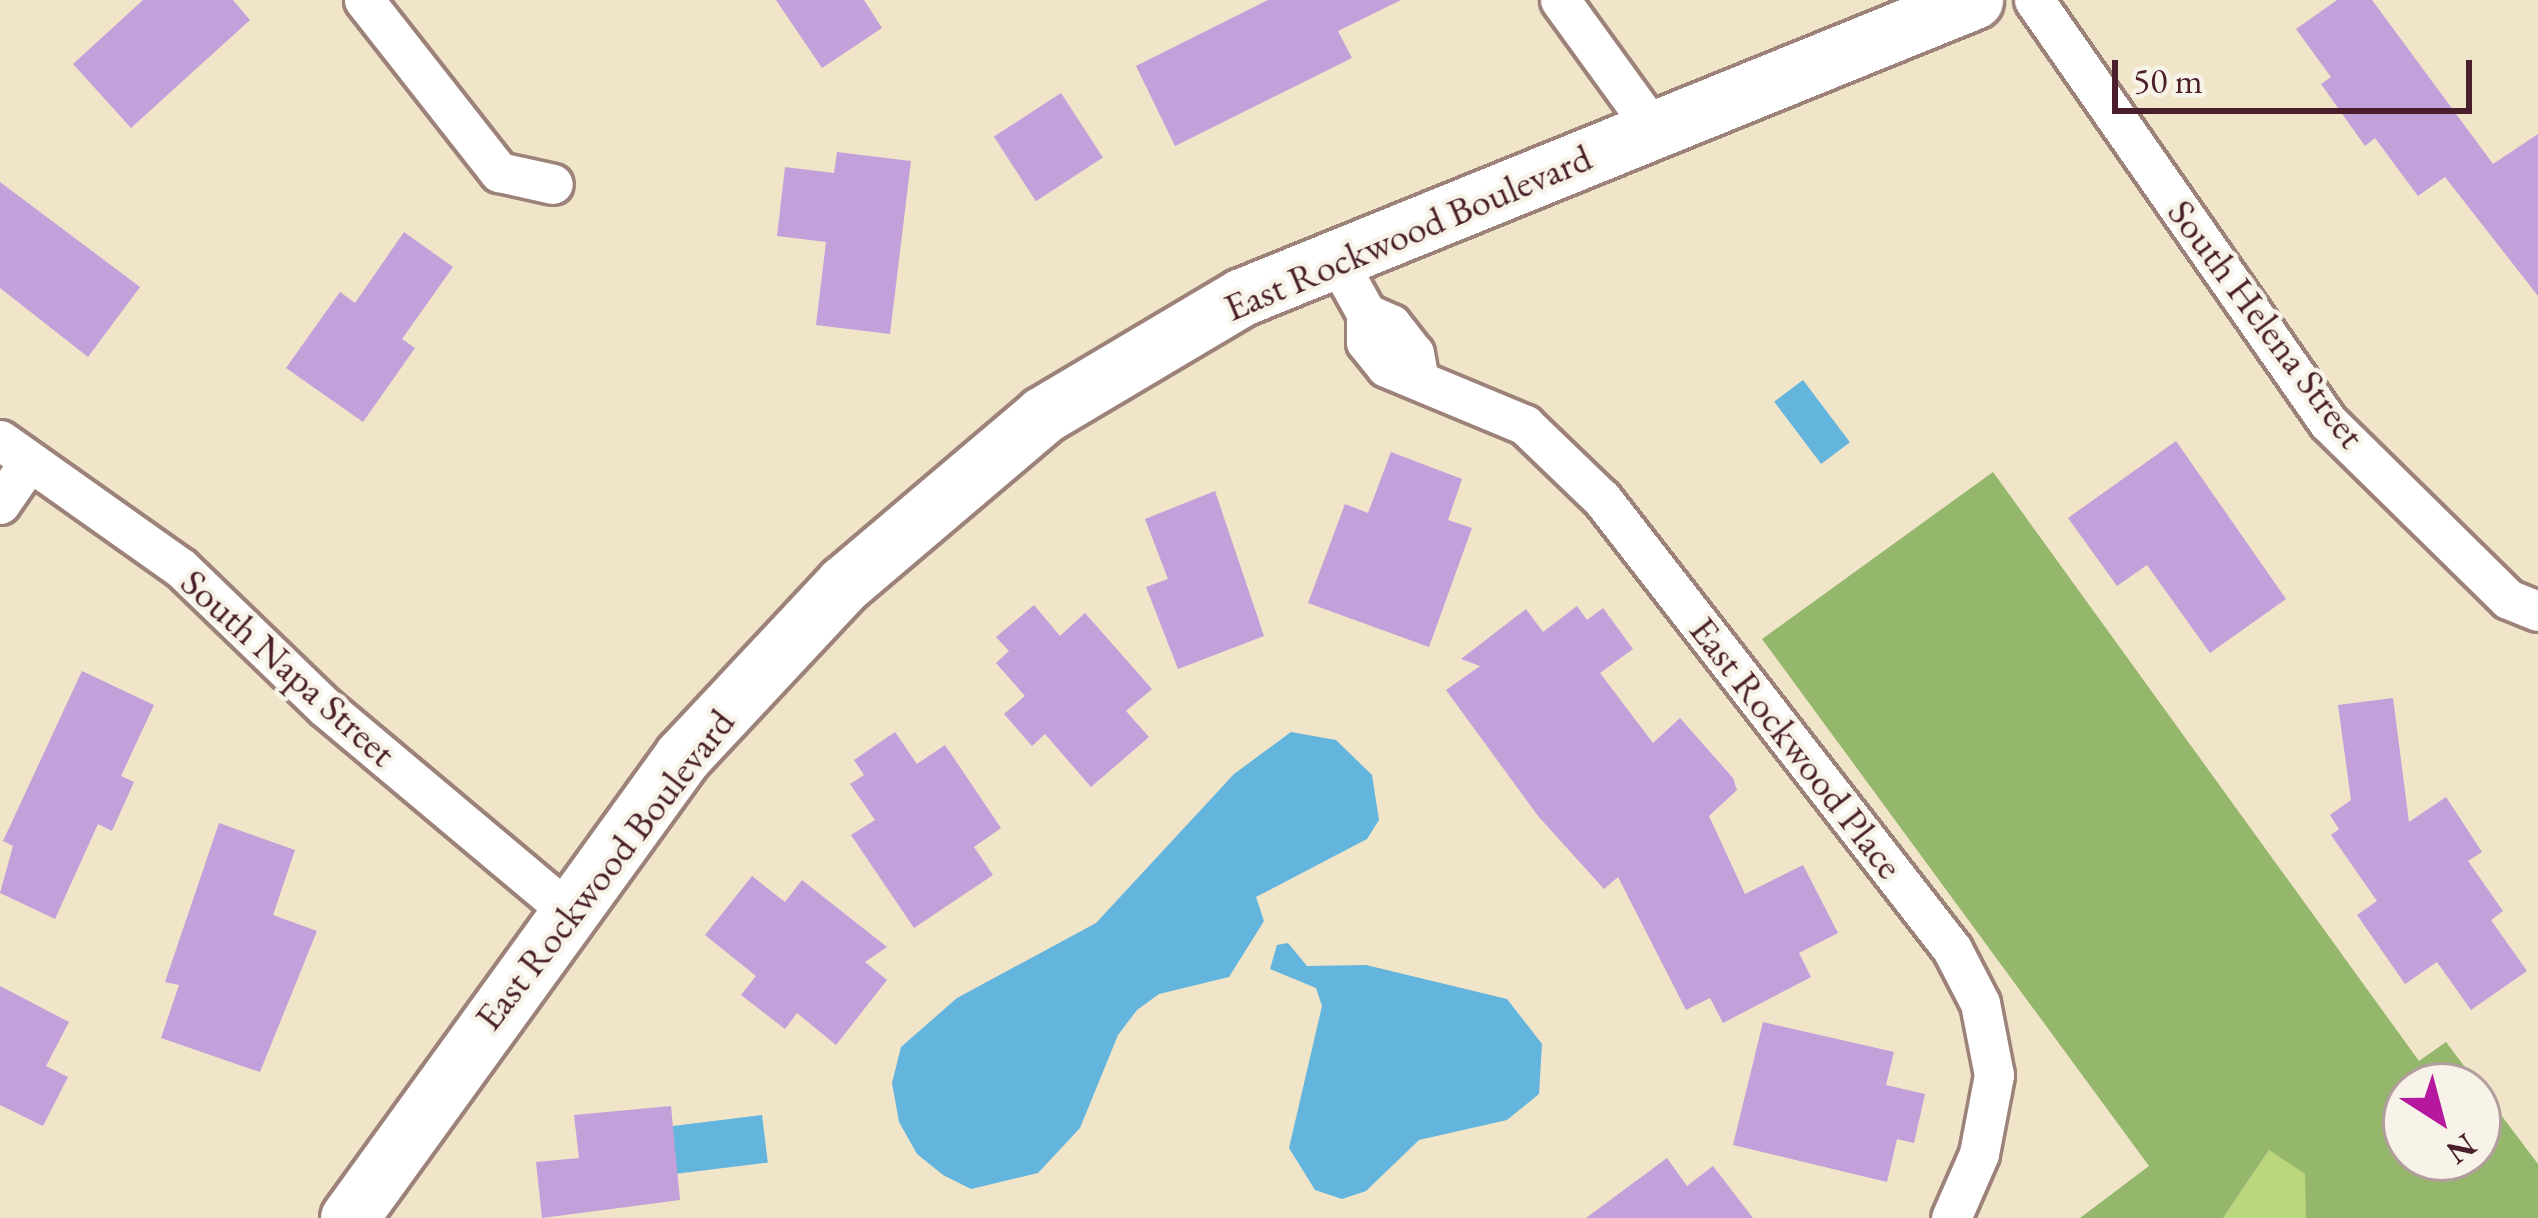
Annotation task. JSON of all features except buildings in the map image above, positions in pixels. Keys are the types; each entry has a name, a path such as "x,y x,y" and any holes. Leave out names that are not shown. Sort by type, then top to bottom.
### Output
{"street":[{"path":"364,0 500,172 554,184"},
{"path":"1560,0 1654,130"},
{"name":"East Rockwood Boulevard","path":"364,1213 566,910 683,756 844,584 1025,431 1242,297 1974,0"},
{"name":"South Helena Street","path":"2034,0 2328,422 2508,599 2538,611"},
{"name":"East Rockwood Place","path":"1336,259 1366,313 1366,342 1386,368 1418,376 1525,425 1565,459 1952,949 1980,1003 1994,1075 1979,1154 1951,1218"},
{"path":"0,504 15,451"},
{"name":"South Napa Street","path":"15,451 181,568 325,707 566,910"}],"green space":[{"path":"1993,472 2419,1061 2446,1042 2461,1062 2382,1062 2382,1182 2502,1182 2502,1116 2538,1164 2538,1218 2306,1218 2305,1174 2269,1150 2223,1218 2080,1218 2149,1166 1762,639"},
{"path":"2269,1150 2306,1174 2306,1218 2223,1218"}],"water":[{"path":"1803,380 1850,442 1821,464 1774,402"},
{"path":"1291,732 1336,740 1372,775 1379,820 1367,839 1256,897 1264,921 1229,977 1159,994 1137,1010 1118,1035 1080,1128 1038,1173 971,1189 917,1154 899,1122 892,1083 901,1047 957,998 1096,923 1234,774"},
{"path":"1288,943 1307,966 1366,965 1507,999 1542,1044 1539,1094 1507,1120 1419,1140 1366,1191 1342,1199 1315,1190 1289,1148 1322,1006 1316,988 1270,969 1277,945"},
{"path":"762,1115 768,1163 677,1174 671,1126"}]}
